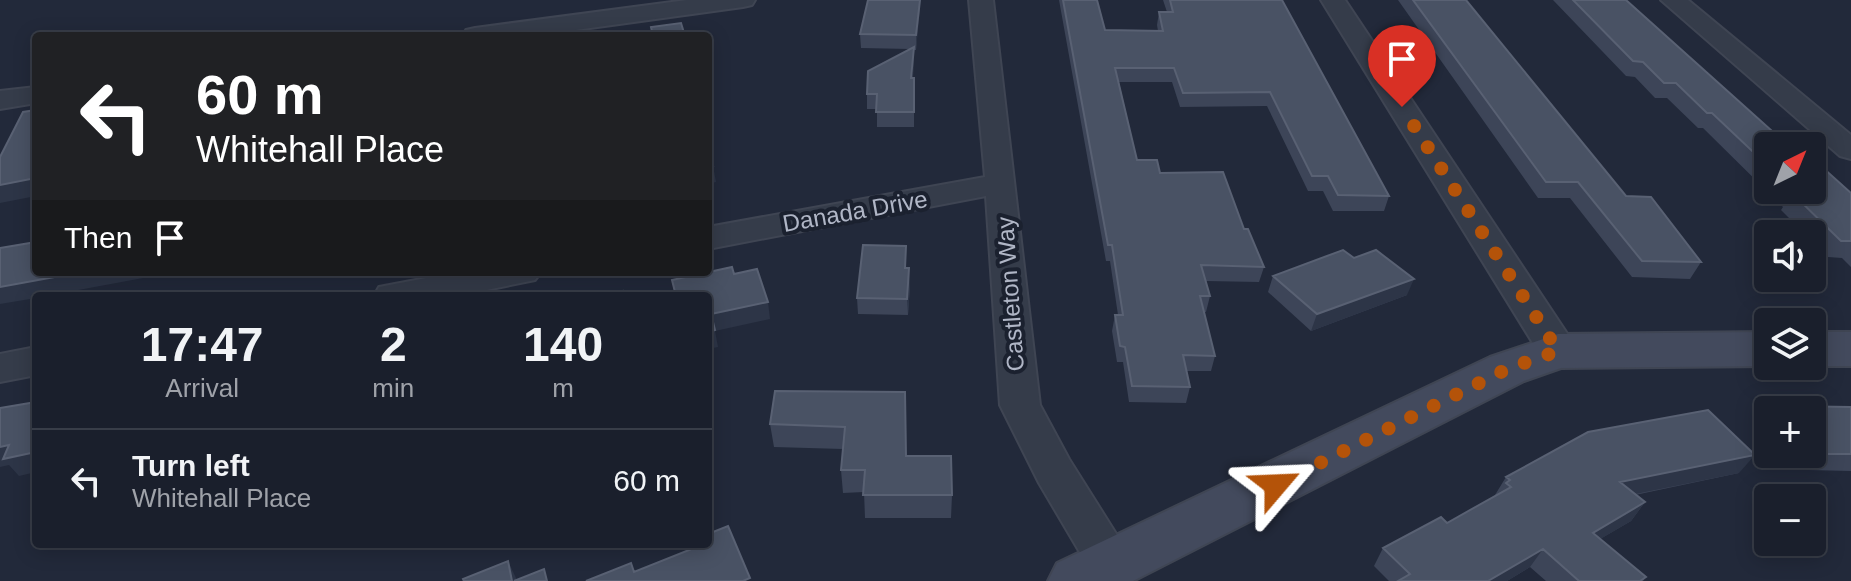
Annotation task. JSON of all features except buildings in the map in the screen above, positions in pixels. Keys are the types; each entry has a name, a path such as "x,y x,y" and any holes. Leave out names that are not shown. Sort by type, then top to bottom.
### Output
{"street":[{"path":"505,32 743,0"},
{"name":"Castleton Way","path":"981,0 1020,405 1054,471 1094,572"},
{"path":"1333,0 1558,351"},
{"path":"1673,0 1851,150"},
{"path":"0,100 32,96"},
{"name":"Danada Drive","path":"712,237 1001,184"},
{"path":"414,292 501,276"},
{"path":"1094,572 1507,369 1558,351 1754,349"},
{"path":"1826,349 1851,349"},
{"path":"0,368 32,362"}],"route":[{"path":"1276,485 1507,369 1558,351 1402,107"}]}
